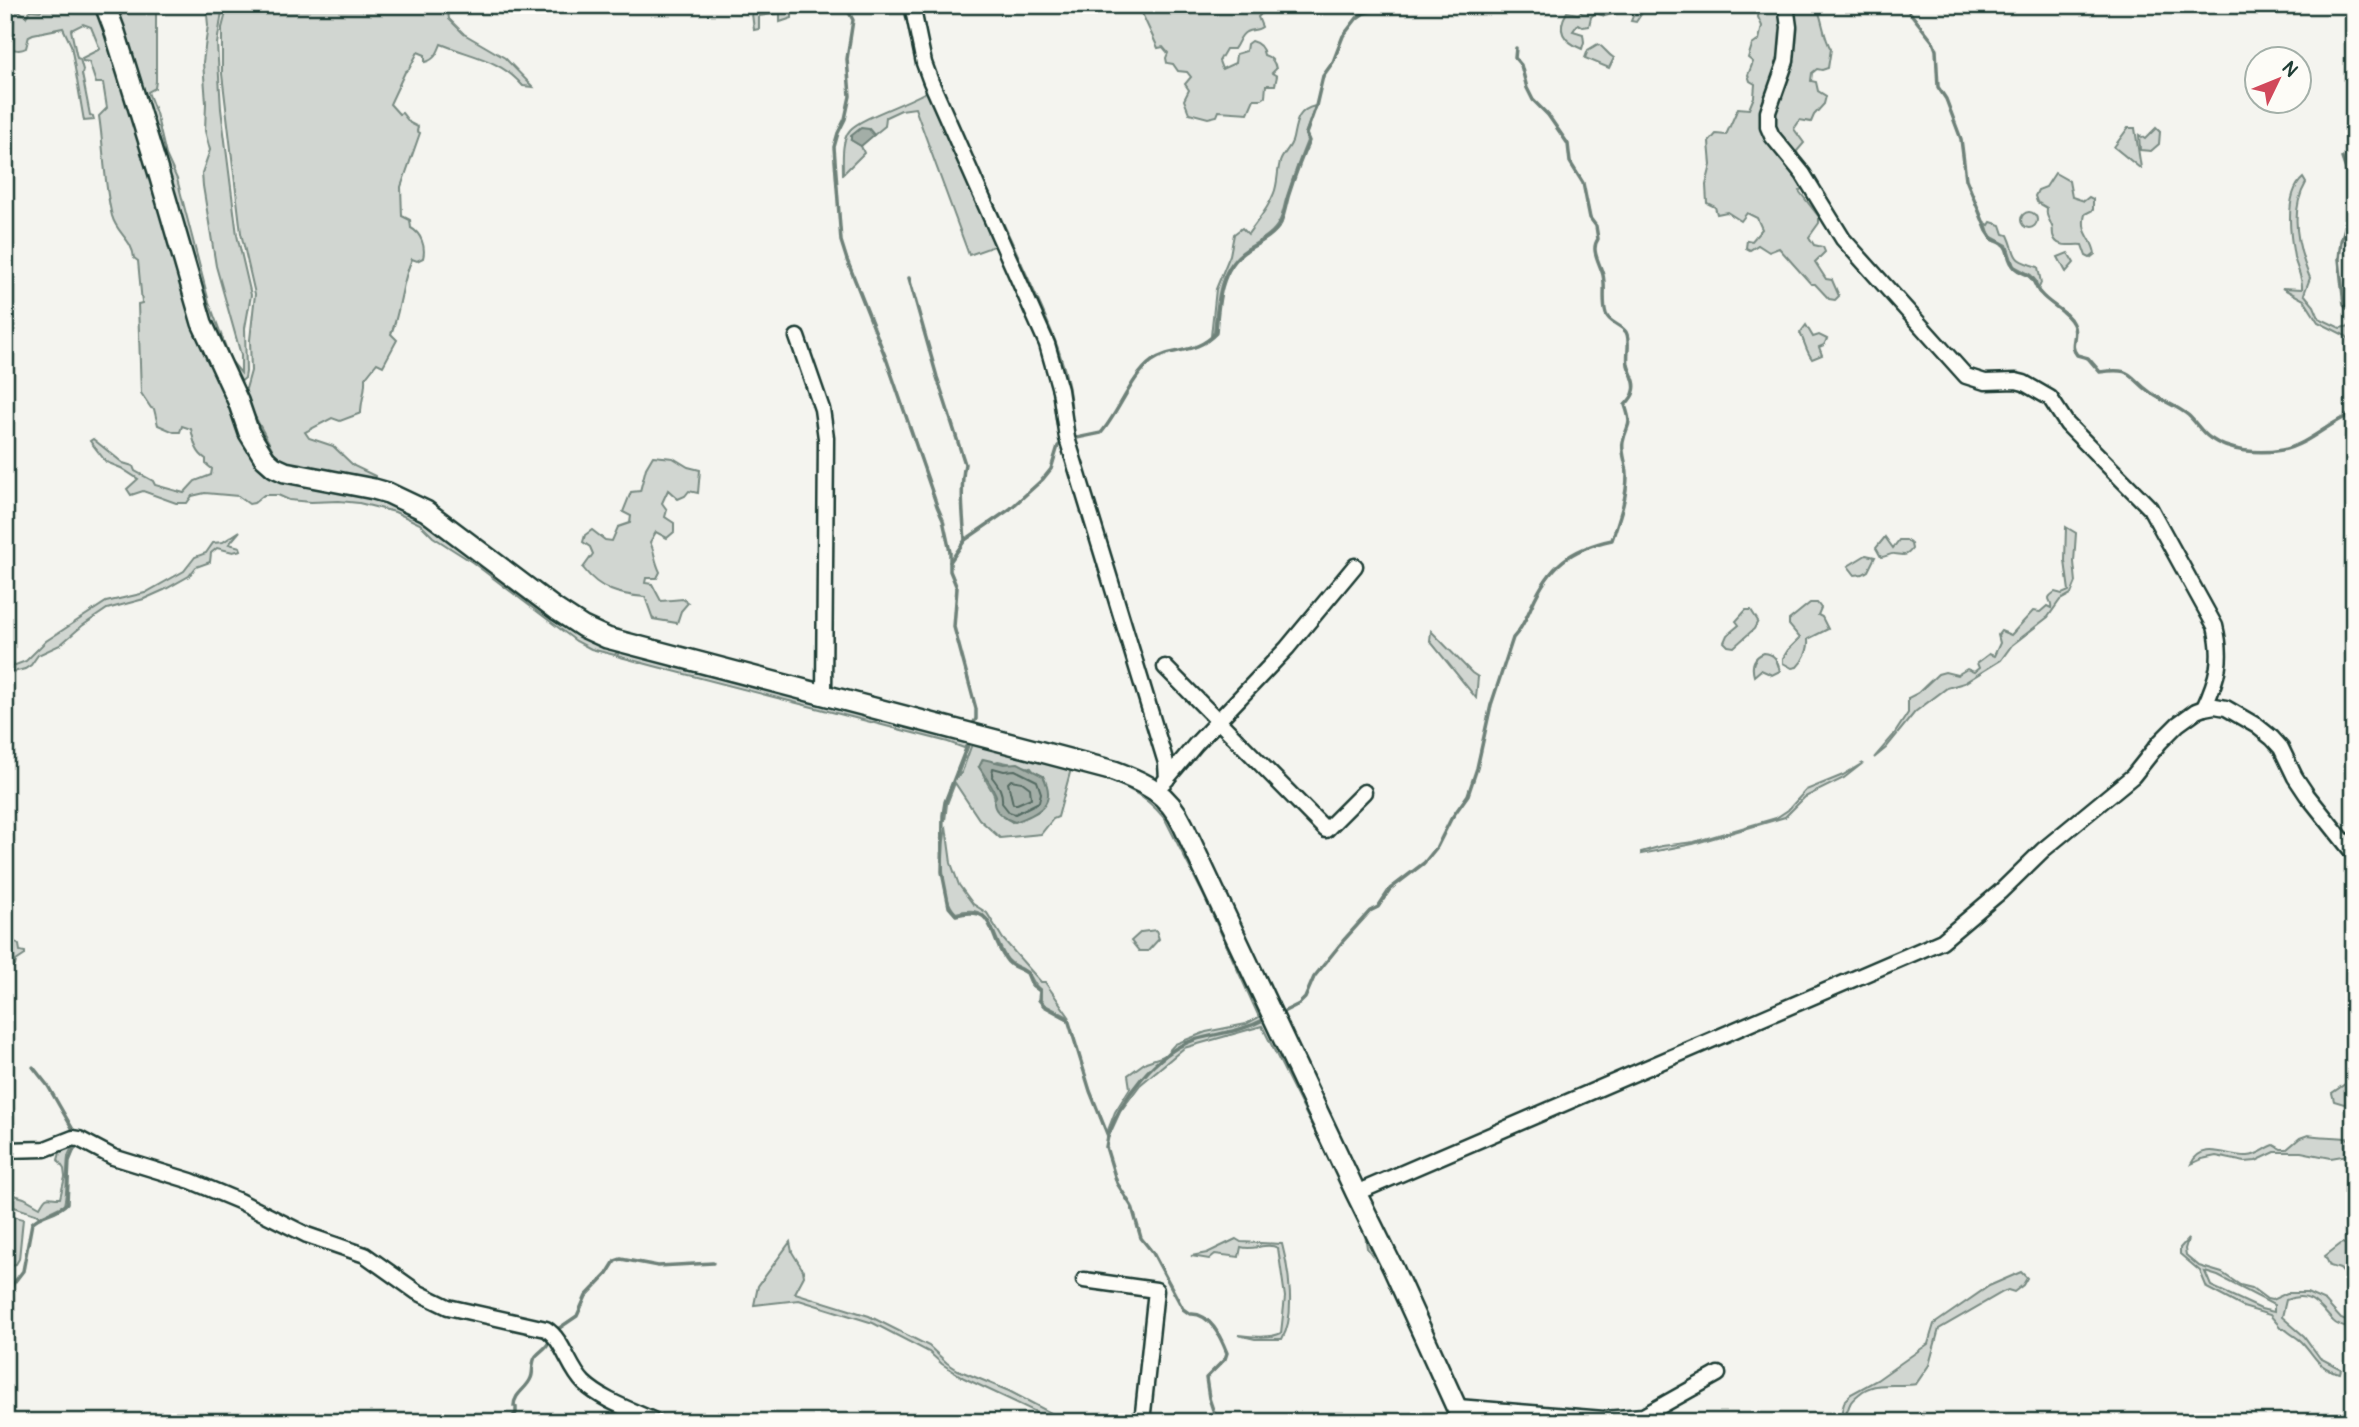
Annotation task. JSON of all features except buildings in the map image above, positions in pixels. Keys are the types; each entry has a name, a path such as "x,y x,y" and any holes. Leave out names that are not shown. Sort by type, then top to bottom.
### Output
{"main road":[{"path":"104,5 114,29 202,323 238,401 249,433 265,459 274,467 285,472 388,493 426,511 557,610 583,627 607,638 1161,785 1178,815 1461,1414"}],"street":[{"path":"912,5 924,63 931,82 1048,344 1060,390 1067,438 1166,763 1161,785"},
{"path":"1786,5 1786,61 1768,120 1772,136 1803,174 1843,239 1966,376 1985,382 2017,381 2041,391 2050,398 2067,424 2150,508 2215,626 2220,662 2204,708"},
{"path":"797,337 822,409 827,448 824,695"},
{"path":"1161,785 1287,648 1354,566"},
{"path":"1165,667 1326,830 1364,792"},
{"path":"1356,1193 1942,941 2000,892 2043,850 2133,775 2160,741 2178,724 2204,708 2226,708 2272,738 2281,748 2307,795 2354,854"},
{"path":"5,1150 45,1149 73,1138 79,1139 113,1157 191,1181 239,1201 307,1235 365,1255 417,1292 448,1307 546,1329 554,1335 582,1381 593,1391 657,1422"},
{"path":"1084,1280 1156,1290 1142,1422"},
{"path":"1461,1414 1604,1419 1643,1416 1718,1374"}],"shaded area":[{"path":"5,5 13,5 26,17 30,10 40,11 46,5 95,5 99,9 257,460 354,488 416,514 619,648 615,655 591,649 576,641 472,562 433,537 420,524 395,512 359,503 289,500 278,495 264,495 249,504 238,496 205,493 192,496 187,503 176,503 143,491 131,495 127,489 138,479 106,462 90,441 93,439 123,463 133,466 135,471 153,481 155,485 184,493 195,481 211,475 212,469 197,450 191,429 182,426 180,432 174,432 158,425 154,409 141,393 138,304 142,303 138,261 114,222 109,204 99,116 107,108 103,83 96,83 89,62 83,61 82,58 100,49 91,27 83,24 71,30 77,58 80,59 83,70 90,115 94,120 84,121 71,45 63,28 29,36 26,48 23,49 16,50 5,46"},
{"path":"112,5 154,5 156,8 156,81 155,88 148,92 166,155 177,179 209,302 231,361 241,373 241,355 216,266 202,173 210,150 205,131 203,62 208,25 206,5 223,5 217,44 221,109 237,235 251,295 245,328 246,372 245,378 238,384 206,314"},
{"path":"228,5 452,5 448,11 449,19 464,34 505,58 533,87 523,86 495,64 441,44 436,55 428,61 425,62 425,55 418,52 405,72 390,104 418,127 417,131 420,133 401,187 402,216 410,220 411,228 422,241 423,258 417,261 412,259 391,334 397,340 383,366 377,363 365,378 361,413 340,421 332,418 305,432 309,438 333,446 354,466 375,476 376,480 402,489 434,508 542,590 585,618 633,637 821,687 821,690 645,645 594,627 574,616 436,514 410,498 388,488 361,481 292,469 275,454 244,396 251,371 250,340 255,294 241,233 222,74 222,28"},
{"path":"751,5 792,5 792,18 780,22 780,13 759,16 759,29 754,30"},
{"path":"1138,5 1168,5 1171,8 1174,5 1262,5 1262,13 1258,17 1262,27 1244,34 1234,49 1226,49 1219,61 1222,69 1235,63 1236,54 1246,51 1247,44 1254,42 1275,64 1276,69 1272,73 1277,76 1275,85 1266,85 1265,97 1254,99 1248,113 1219,111 1217,116 1208,118 1189,113 1184,100 1189,90 1185,84 1191,77 1187,72 1178,71 1173,64 1167,63 1168,53 1163,47 1158,48"},
{"path":"1586,5 1636,5 1636,13 1639,10 1642,13 1636,22 1631,21 1633,16 1628,10 1605,16 1595,13 1589,26 1578,24 1573,31 1583,34 1582,49 1566,39 1562,24 1567,12 1578,14 1588,7"},
{"path":"1760,5 1782,5 1784,44 1765,113 1806,185 1799,191 1819,217 1819,223 1809,237 1814,245 1823,247 1825,252 1815,262 1826,279 1832,280 1839,296 1835,300 1829,299 1815,284 1811,284 1779,248 1769,252 1758,245 1750,250 1746,248 1747,240 1752,241 1762,229 1757,218 1747,213 1741,221 1727,212 1717,214 1715,207 1707,203 1706,185 1711,165 1709,142 1716,134 1726,135 1738,108 1749,109 1754,97 1755,84 1750,81 1748,75 1753,62 1748,58 1752,45 1759,40 1762,26 1758,17"},
{"path":"1789,5 1816,5 1831,49 1828,68 1817,69 1812,73 1811,81 1816,82 1818,91 1826,96 1824,104 1811,122 1800,120 1794,129 1804,143 1797,151 1799,163 1771,122"},
{"path":"1598,44 1614,58 1609,68 1585,58 1588,50"},
{"path":"933,76 1049,325 1067,380 1072,419 1066,384 1059,365"},
{"path":"931,89 1000,244 969,255 915,108 901,110 886,117 885,126 874,135 869,130 851,140 861,146 864,153 843,174 844,145 850,130 865,120"},
{"path":"1315,106 1305,134 1307,141 1280,219 1269,234 1246,249 1230,265 1221,286 1214,332 1211,336 1216,289 1230,255 1234,234 1242,228 1248,234 1266,209 1275,189 1280,162 1292,142 1298,118 1304,111"},
{"path":"2128,128 2135,128 2141,168 2114,147"},
{"path":"2156,128 2160,132 2159,144 2151,151 2140,150 2139,135 2145,139"},
{"path":"2055,173 2069,181 2072,197 2084,201 2089,197 2093,199 2093,210 2085,214 2084,221 2085,231 2095,254 2090,258 2086,256 2082,245 2064,245 2057,242 2047,208 2037,202 2035,196 2038,190 2046,187"},
{"path":"2303,178 2306,183 2298,206 2297,230 2310,278 2304,294 2314,306 2319,318 2340,328 2354,327 2354,346 2346,336 2318,322 2304,300 2282,288 2302,289 2292,248 2290,215 2293,194"},
{"path":"2029,212 2037,220 2029,228 2021,220"},
{"path":"1991,222 2001,225 2018,259 2038,267 2041,283 2038,290 2031,275 2014,266 2007,245 1990,236 1986,223 1989,225"},
{"path":"2068,253 2074,263 2066,272 2058,257"},
{"path":"1806,325 1813,337 1819,335 1827,339 1824,345 1819,347 1822,355 1812,359 1800,333"},
{"path":"653,456 673,458 688,467 700,470 698,493 689,491 678,499 668,490 662,503 667,510 665,517 674,523 674,532 667,538 656,532 650,542 660,572 657,578 646,578 645,583 652,584 661,601 683,599 688,603 681,611 677,623 653,619 645,597 611,590 596,582 583,568 593,554 590,547 583,542 585,535 592,530 605,540 612,541 618,527 630,523 631,516 623,512 631,492 640,491 646,468"},
{"path":"2066,527 2076,533 2076,582 2071,594 2060,600 2048,617 2012,645 2001,660 1964,683 1947,688 1915,712 1886,748 1874,758 1908,713 1908,698 1918,693 1938,674 1945,672 1957,675 1967,669 1974,672 1979,668 1977,663 1989,654 1994,656 2000,643 1998,635 2001,631 2011,635 2033,611 2040,612 2047,606 2051,608 2051,595 2069,591 2065,561"},
{"path":"240,531 229,544 240,547 241,550 233,552 217,548 211,553 210,562 196,567 189,576 144,599 107,609 60,645 38,655 25,669 5,674 5,669 26,661 46,641 106,602 145,593 184,571 195,557 206,553 213,543 223,542"},
{"path":"1885,537 1893,548 1899,540 1906,540 1912,549 1905,555 1881,557 1876,548"},
{"path":"1866,555 1875,557 1868,571 1855,575 1848,566"},
{"path":"1810,603 1817,603 1821,608 1818,615 1828,629 1808,639 1804,658 1797,667 1792,668 1783,663 1783,658 1800,638 1789,625 1789,620"},
{"path":"1746,610 1751,610 1758,621 1754,629 1734,647 1728,646 1724,642 1727,635 1739,625 1736,621"},
{"path":"1431,631 1478,677 1476,698 1430,641"},
{"path":"621,648 969,741 964,748 617,656"},
{"path":"1764,653 1774,656 1780,671 1772,675 1761,670 1754,676 1754,662"},
{"path":"973,741 1140,788 1166,810 1457,1422 1451,1422 1383,1270 1367,1248 1365,1234 1262,1026 1184,1048 1140,1085 1120,1112 1109,1136 1108,1130 1115,1112 1130,1088 1128,1075 1146,1062 1164,1056 1175,1044 1206,1032 1246,1024 1259,1017 1204,896 1165,819 1144,799 1122,786 1071,769 1058,817 1053,819 1041,834 1000,838 979,819 955,783 947,804 945,821 945,813 947,803 950,792 970,742 957,778 962,772","holes":["998,761 1031,768 1043,776 1039,811 1012,822 995,807 994,794 979,767"]},
{"path":"1863,763 1844,778 1805,797 1785,817 1693,844 1641,854 1662,846 1694,842 1776,818 1788,810 1806,790 1843,775"},
{"path":"946,826 951,863 959,885 973,904 987,913 1003,939 1041,982 1045,982 1070,1018 1045,1005 1041,1000 1041,990 1028,973 1006,957 984,916 978,912 956,913 951,906 943,872"},
{"path":"1156,930 1159,939 1148,951 1139,951 1131,941 1141,932"},
{"path":"15,942 25,955 16,961 15,966 10,969 11,972 5,976 5,943"},
{"path":"2354,1078 2354,1101 2344,1104 2334,1101 2332,1093"},
{"path":"2308,1135 2354,1140 2354,1154 2331,1158 2301,1152 2275,1152 2256,1161 2245,1162 2216,1156 2191,1164 2202,1152 2217,1151 2248,1156 2274,1145 2287,1149"},
{"path":"76,1141 68,1157 64,1205 41,1216 5,1204 5,1192 40,1207 48,1197 60,1198 65,1177 64,1169 58,1160 62,1145"},
{"path":"5,1214 23,1219 19,1259 5,1270"},
{"path":"1236,1239 1241,1242 1282,1244 1289,1279 1290,1306 1282,1339 1255,1339 1238,1335 1266,1337 1281,1333 1285,1297 1278,1248 1241,1247 1239,1257 1215,1254 1209,1259 1191,1256 1207,1253"},
{"path":"2188,1239 2186,1255 2199,1266 2222,1273 2267,1299 2272,1300 2287,1293 2307,1293 2325,1301 2341,1319 2354,1324 2354,1330 2337,1324 2308,1298 2294,1297 2286,1300 2282,1317 2304,1336 2320,1358 2341,1369 2340,1373 2318,1362 2302,1342 2281,1328 2270,1315 2243,1307 2207,1288 2200,1271 2180,1254 2180,1248","holes":["2205,1272 2274,1305 2274,1312 2261,1309 2211,1286"]},
{"path":"790,1242 804,1276 795,1293 869,1316 929,1346 958,1370 1009,1391 1053,1414 1052,1422 1041,1422 1034,1411 964,1378 929,1352 873,1323 799,1300 754,1305 758,1286"},
{"path":"2342,1243 2354,1247 2354,1284 2340,1269 2330,1266 2325,1256"},
{"path":"2021,1272 2027,1278 2014,1292 2003,1292 1939,1329 1929,1365 1916,1384 1869,1388 1852,1401 1844,1417 1835,1422 1841,1414 1845,1400 1851,1394 1877,1380 1928,1344 1934,1324 1989,1286"}],"water":[{"path":"861,128 869,129 874,135 861,146 851,140 851,136"},
{"path":"983,759 1004,764 1018,763 1043,776 1047,786 1047,801 1038,811 1015,822 1001,815 995,806 996,797 992,786 979,767"}],"waterway":[{"path":"845,5 853,20 847,59 850,96 845,119 834,147 841,241 943,520 950,552 950,571 957,588 954,627 976,709 976,719 972,725"},
{"path":"1072,439 1101,433 1138,375 1152,361 1160,356 1200,345 1216,333 1222,287 1231,266 1247,250 1271,235 1281,223 1309,141 1306,134 1323,76 1333,62 1343,36 1364,13 1396,5"},
{"path":"1904,5 1933,42 1936,50 1938,87 1946,99 1961,139 1966,179 1987,231 1993,240 2004,245 2011,264 2031,278 2039,292 2070,319 2075,328 2073,347 2077,355 2088,358 2100,372 2119,371 2129,374 2151,393 2188,415 2210,438 2235,449 2264,452 2292,447 2354,413"},
{"path":"1281,1013 1305,998 1314,977 1343,941 1370,911 1378,907 1390,889 1424,863 1437,847 1451,819 1468,795 1491,705 1513,638 1554,569 1584,548 1612,540 1626,492 1627,475 1623,446 1629,422 1625,405 1635,388 1628,365 1627,336 1624,329 1606,314 1603,275 1595,252 1598,239 1596,226 1590,218 1583,183 1570,162 1568,144 1548,115 1533,100 1521,65 1515,58 1516,48"},
{"path":"2342,158 2354,193"},
{"path":"2354,200 2341,241 2339,259 2344,305 2354,315"},
{"path":"909,278 965,464 962,492 965,540"},
{"path":"950,562 965,540 1010,509 1043,479 1051,469 1058,446 1063,442"},
{"path":"969,741 945,802 943,815 942,872 949,907 956,915 969,913 984,917 1007,961 1027,973 1032,985 1040,991 1039,1000 1044,1006 1068,1019 1090,1091 1108,1136 1106,1147 1117,1183 1132,1207 1141,1238 1153,1253 1183,1309 1209,1322 1227,1353 1225,1359 1206,1378 1217,1422"},
{"path":"1108,1136 1121,1107 1141,1079 1166,1055 1194,1040 1238,1030 1263,1020"},
{"path":"33,1067 48,1086 75,1133"},
{"path":"5,1328 7,1301 13,1284 23,1271 32,1223 67,1203 69,1161 76,1144"},
{"path":"555,1331 577,1316 586,1296 607,1274 615,1261 621,1259 658,1266 713,1263"},
{"path":"508,1422 516,1413 516,1398 531,1378 534,1358 550,1338"}]}
